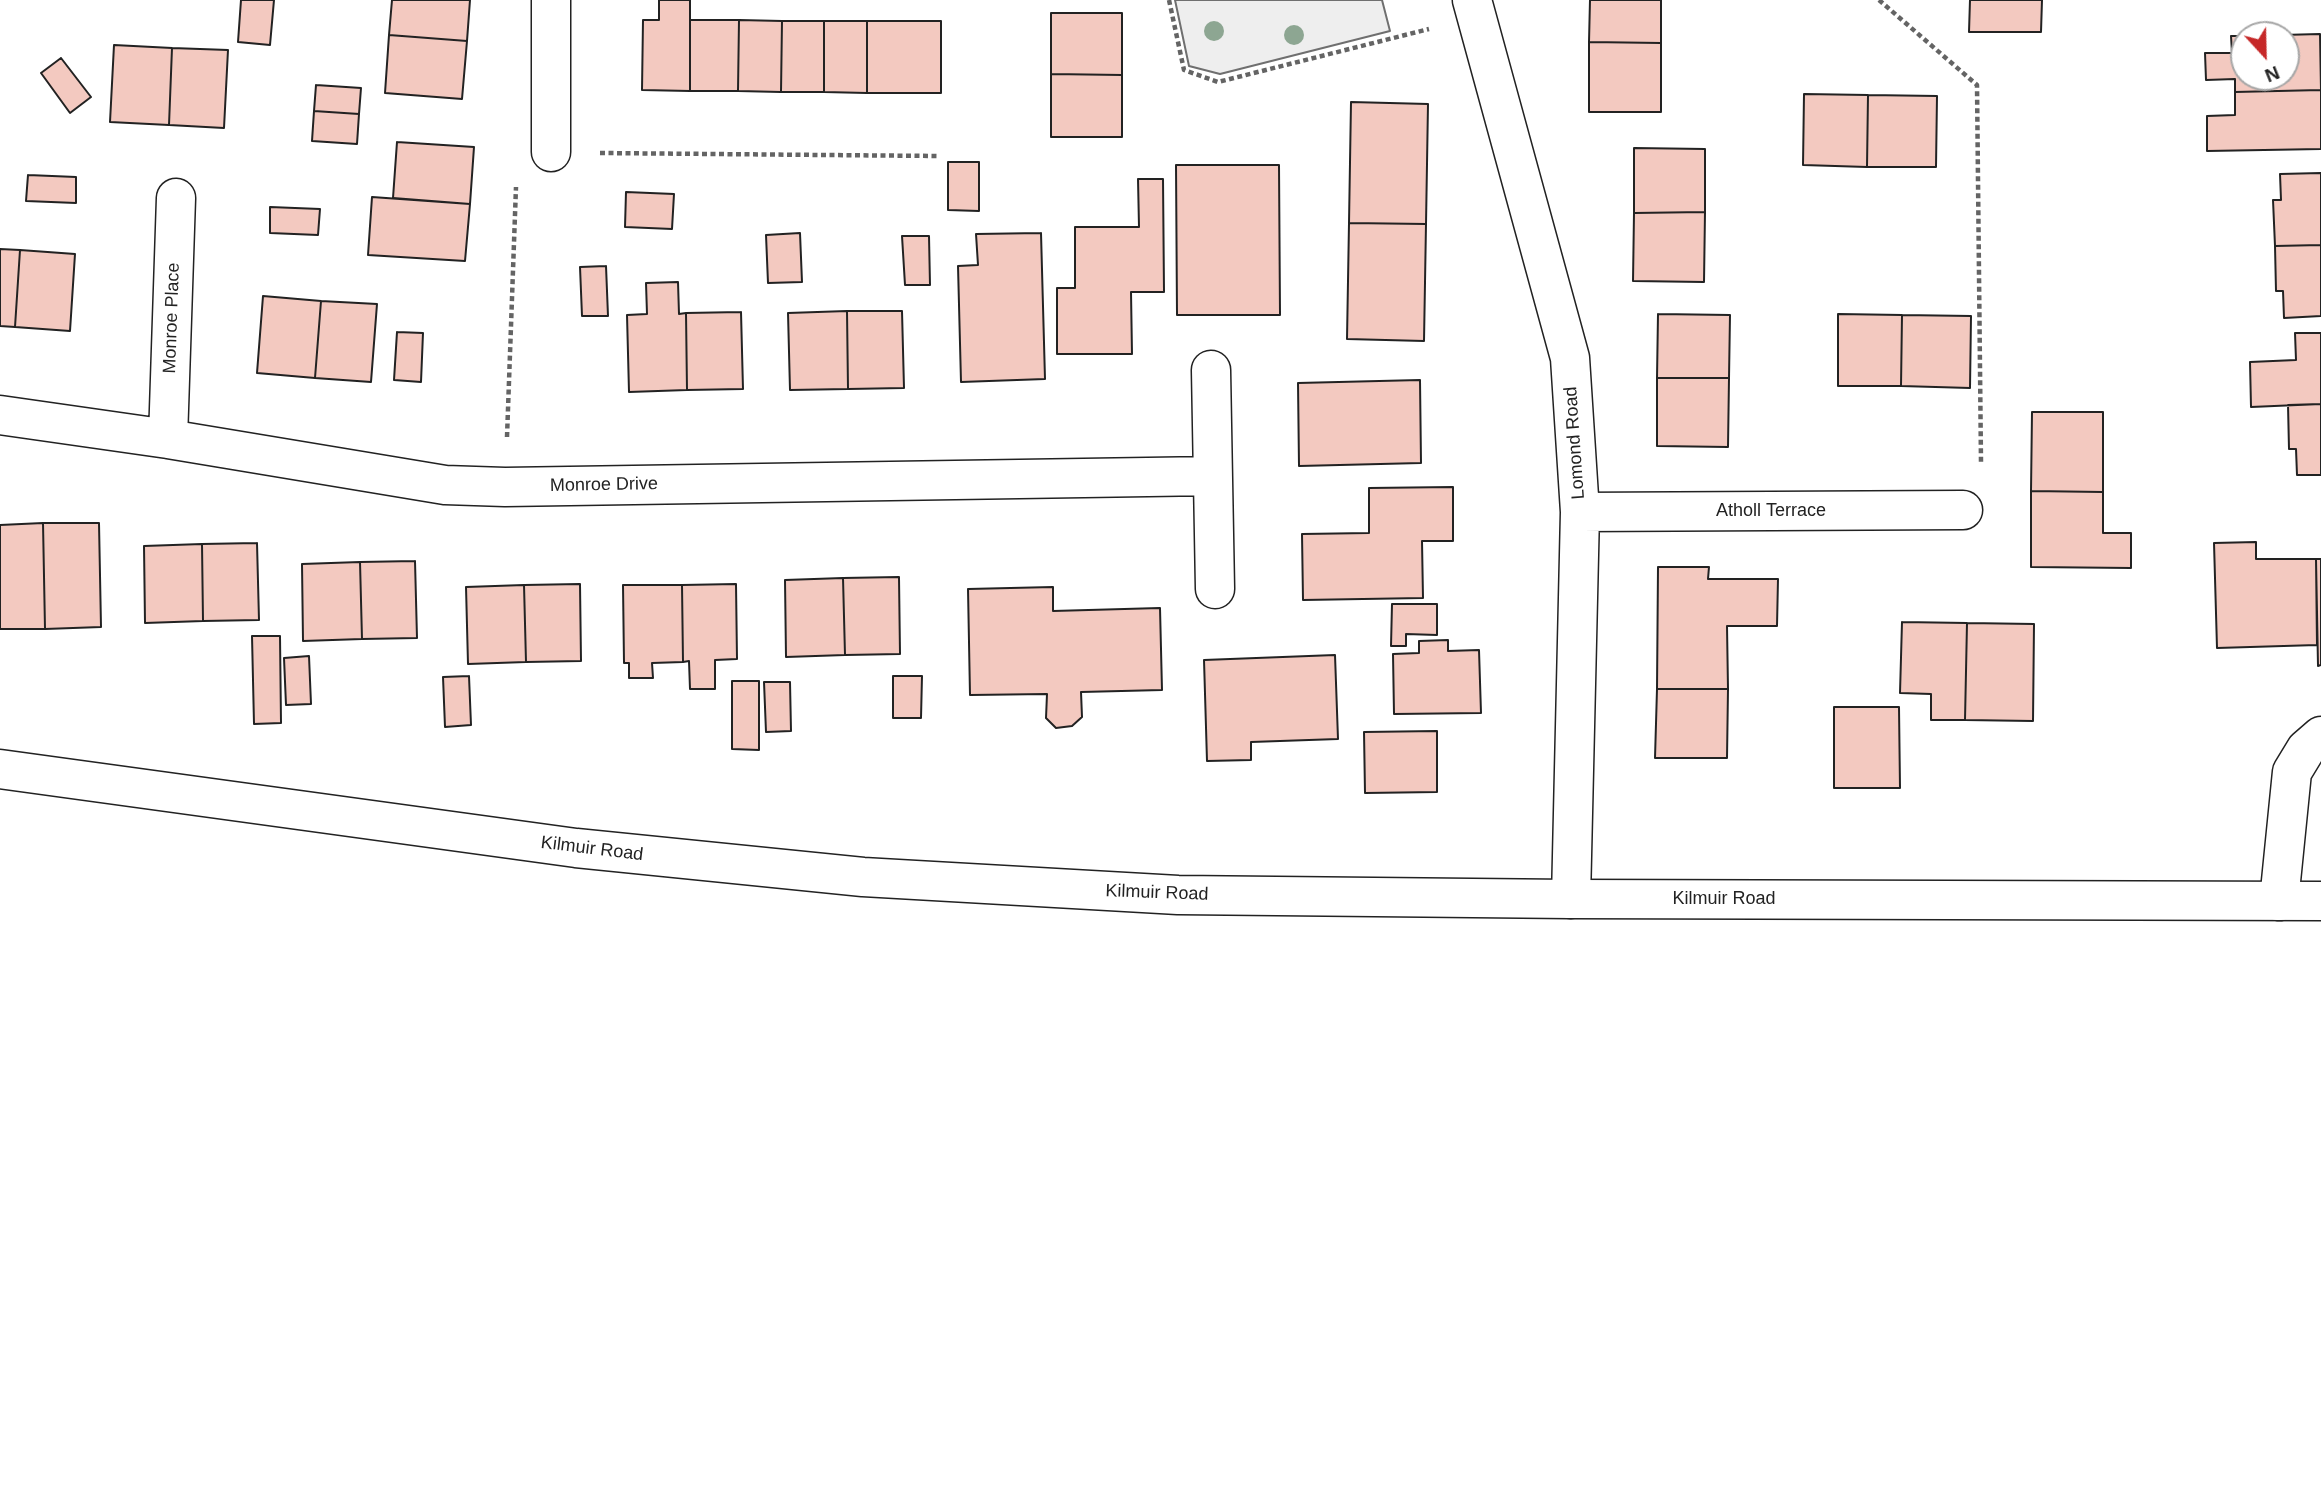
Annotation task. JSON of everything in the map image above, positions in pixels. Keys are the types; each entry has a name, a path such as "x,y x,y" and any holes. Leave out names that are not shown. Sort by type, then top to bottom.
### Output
{"street":[{"path":"551,0 551,152"},
{"name":"Lomond Road","path":"1474,8 1570,358 1580,512 1571,899"},
{"name":"Monroe Place","path":"168,439 176,198"},
{"path":"1211,370 1215,589"},
{"name":"Monroe Drive","path":"0,415 168,439 445,485 505,487 1212,476"},
{"name":"Atholl Terrace","path":"1580,512 1963,510"},
{"path":"2279,901 2292,772 2306,749 2321,736"},
{"name":"Kilmuir Road","path":"0,769 576,848 863,877 1178,895 2321,901"}],"path":[{"path":"1169,0 1184,70 1218,82 1474,8"},
{"path":"1879,0 1977,85 1981,507 1963,510"},
{"path":"505,487 517,152 938,156"}],"shaded area":[{"path":"1175,0 1382,0 1390,31 1220,74 1189,66"}],"building":[{"path":"241,0 274,0 270,45 238,42"},
{"path":"392,0 470,0 467,41 389,35"},
{"path":"659,0 690,0 690,91 642,90 643,20 659,20"},
{"path":"1590,0 1661,0 1661,43 1589,42"},
{"path":"1970,0 2042,0 2041,32 1969,32"},
{"path":"1051,13 1122,13 1122,75 1051,74"},
{"path":"690,20 739,20 738,91 690,91"},
{"path":"739,20 782,21 781,92 738,91"},
{"path":"782,21 824,21 824,92 781,92"},
{"path":"824,21 867,21 867,93 824,92"},
{"path":"867,21 941,21 941,93 867,93"},
{"path":"2320,34 2321,90 2300,90 2300,35"},
{"path":"389,35 467,41 462,99 385,93"},
{"path":"1589,42 1661,43 1661,112 1589,112"},
{"path":"114,45 172,48 169,125 110,122"},
{"path":"172,48 228,50 224,128 169,125"},
{"path":"2205,53 2230,53 2230,79 2206,80"},
{"path":"61,58 91,97 70,113 41,73"},
{"path":"1051,74 1122,75 1122,137 1051,137"},
{"path":"316,85 361,88 359,114 314,111"},
{"path":"2321,90 2321,149 2207,151 2207,116 2235,115 2235,92"},
{"path":"1804,94 1868,95 1867,167 1803,165"},
{"path":"1868,95 1937,96 1936,167 1867,167"},
{"path":"1351,102 1428,104 1426,224 1349,223"},
{"path":"314,111 359,114 357,144 312,141"},
{"path":"397,142 474,147 470,204 393,198"},
{"path":"1634,148 1705,149 1705,212 1634,213"},
{"path":"948,162 979,162 979,211 948,210"},
{"path":"1176,165 1279,165 1280,315 1177,315"},
{"path":"2321,173 2321,245 2275,246 2273,200 2281,200 2280,174"},
{"path":"28,175 76,177 76,203 26,201"},
{"path":"1138,179 1163,179 1164,292 1131,292 1132,354 1057,354 1057,288 1075,288 1075,227 1139,227"},
{"path":"626,192 674,194 672,229 625,227"},
{"path":"372,197 470,204 465,261 368,255"},
{"path":"270,207 320,209 318,235 270,233"},
{"path":"1705,212 1704,282 1633,281 1634,213"},
{"path":"1349,223 1426,224 1424,341 1347,339"},
{"path":"800,233 802,282 768,283 766,235"},
{"path":"1041,233 1045,379 961,382 958,266 978,265 976,234"},
{"path":"902,236 929,236 930,285 905,285"},
{"path":"2321,245 2321,316 2284,318 2283,291 2276,291 2275,246"},
{"path":"0,249 20,250 15,327 0,326"},
{"path":"20,250 75,254 70,331 15,327"},
{"path":"606,266 608,316 582,316 580,267"},
{"path":"678,282 679,314 686,313 687,390 629,392 627,315 647,314 646,283"},
{"path":"263,296 321,301 315,378 257,373"},
{"path":"321,301 377,304 371,382 315,378"},
{"path":"847,311 902,311 904,388 848,389"},
{"path":"847,311 848,389 790,390 788,313"},
{"path":"741,312 743,389 687,390 686,313"},
{"path":"1658,314 1730,315 1729,378 1657,378"},
{"path":"1838,314 1902,315 1901,386 1838,386"},
{"path":"1902,315 1971,316 1970,388 1901,386"},
{"path":"397,332 423,333 421,382 394,380"},
{"path":"2295,333 2321,333 2321,404 2251,407 2250,362 2296,360"},
{"path":"1657,378 1729,378 1728,447 1657,446"},
{"path":"1420,380 1421,463 1299,466 1298,383"},
{"path":"2321,404 2321,475 2297,475 2296,449 2289,449 2288,405"},
{"path":"2032,412 2103,412 2103,492 2031,491"},
{"path":"1453,487 1453,541 1422,541 1423,598 1303,600 1302,534 1369,533 1369,488"},
{"path":"2031,491 2103,492 2103,533 2131,533 2131,568 2031,567"},
{"path":"43,523 45,629 0,629 0,525"},
{"path":"43,523 99,523 101,627 45,629"},
{"path":"2256,542 2256,559 2316,559 2317,645 2217,648 2214,543"},
{"path":"257,543 259,620 203,621 202,544"},
{"path":"202,544 203,621 145,623 144,546"},
{"path":"2316,559 2321,559 2321,665 2318,666"},
{"path":"415,561 417,638 362,639 360,562"},
{"path":"360,562 362,639 303,641 302,564"},
{"path":"1658,567 1709,567 1708,579 1778,579 1777,626 1727,626 1728,689 1657,689"},
{"path":"899,577 900,654 845,655 843,578"},
{"path":"843,578 845,655 786,657 785,580"},
{"path":"580,584 581,661 526,662 524,585"},
{"path":"736,584 737,659 715,660 715,689 690,689 689,661 683,662 682,585"},
{"path":"524,585 526,662 468,664 466,587"},
{"path":"623,585 682,585 683,662 652,663 653,678 629,678 629,663 624,663"},
{"path":"1053,587 1053,611 1160,608 1162,690 1081,692 1082,717 1072,726 1056,728 1046,718 1047,694 970,695 968,589"},
{"path":"1392,604 1437,604 1437,635 1406,634 1406,646 1391,646"},
{"path":"1902,622 1967,623 1965,720 1931,720 1931,694 1900,693"},
{"path":"1967,623 2034,624 2033,721 1965,720"},
{"path":"252,636 280,636 281,723 254,724"},
{"path":"1448,640 1448,651 1479,650 1481,713 1394,714 1393,654 1419,653 1419,641"},
{"path":"1335,655 1338,739 1251,742 1251,760 1207,761 1204,660"},
{"path":"309,656 311,704 286,705 284,658"},
{"path":"469,676 471,725 445,727 443,677"},
{"path":"893,676 922,676 921,718 893,718"},
{"path":"732,681 759,681 759,750 732,749"},
{"path":"764,682 790,682 791,731 766,732"},
{"path":"1657,689 1728,689 1727,758 1655,758"},
{"path":"1834,707 1899,707 1900,788 1834,788"},
{"path":"1437,731 1437,792 1365,793 1364,732"}]}
